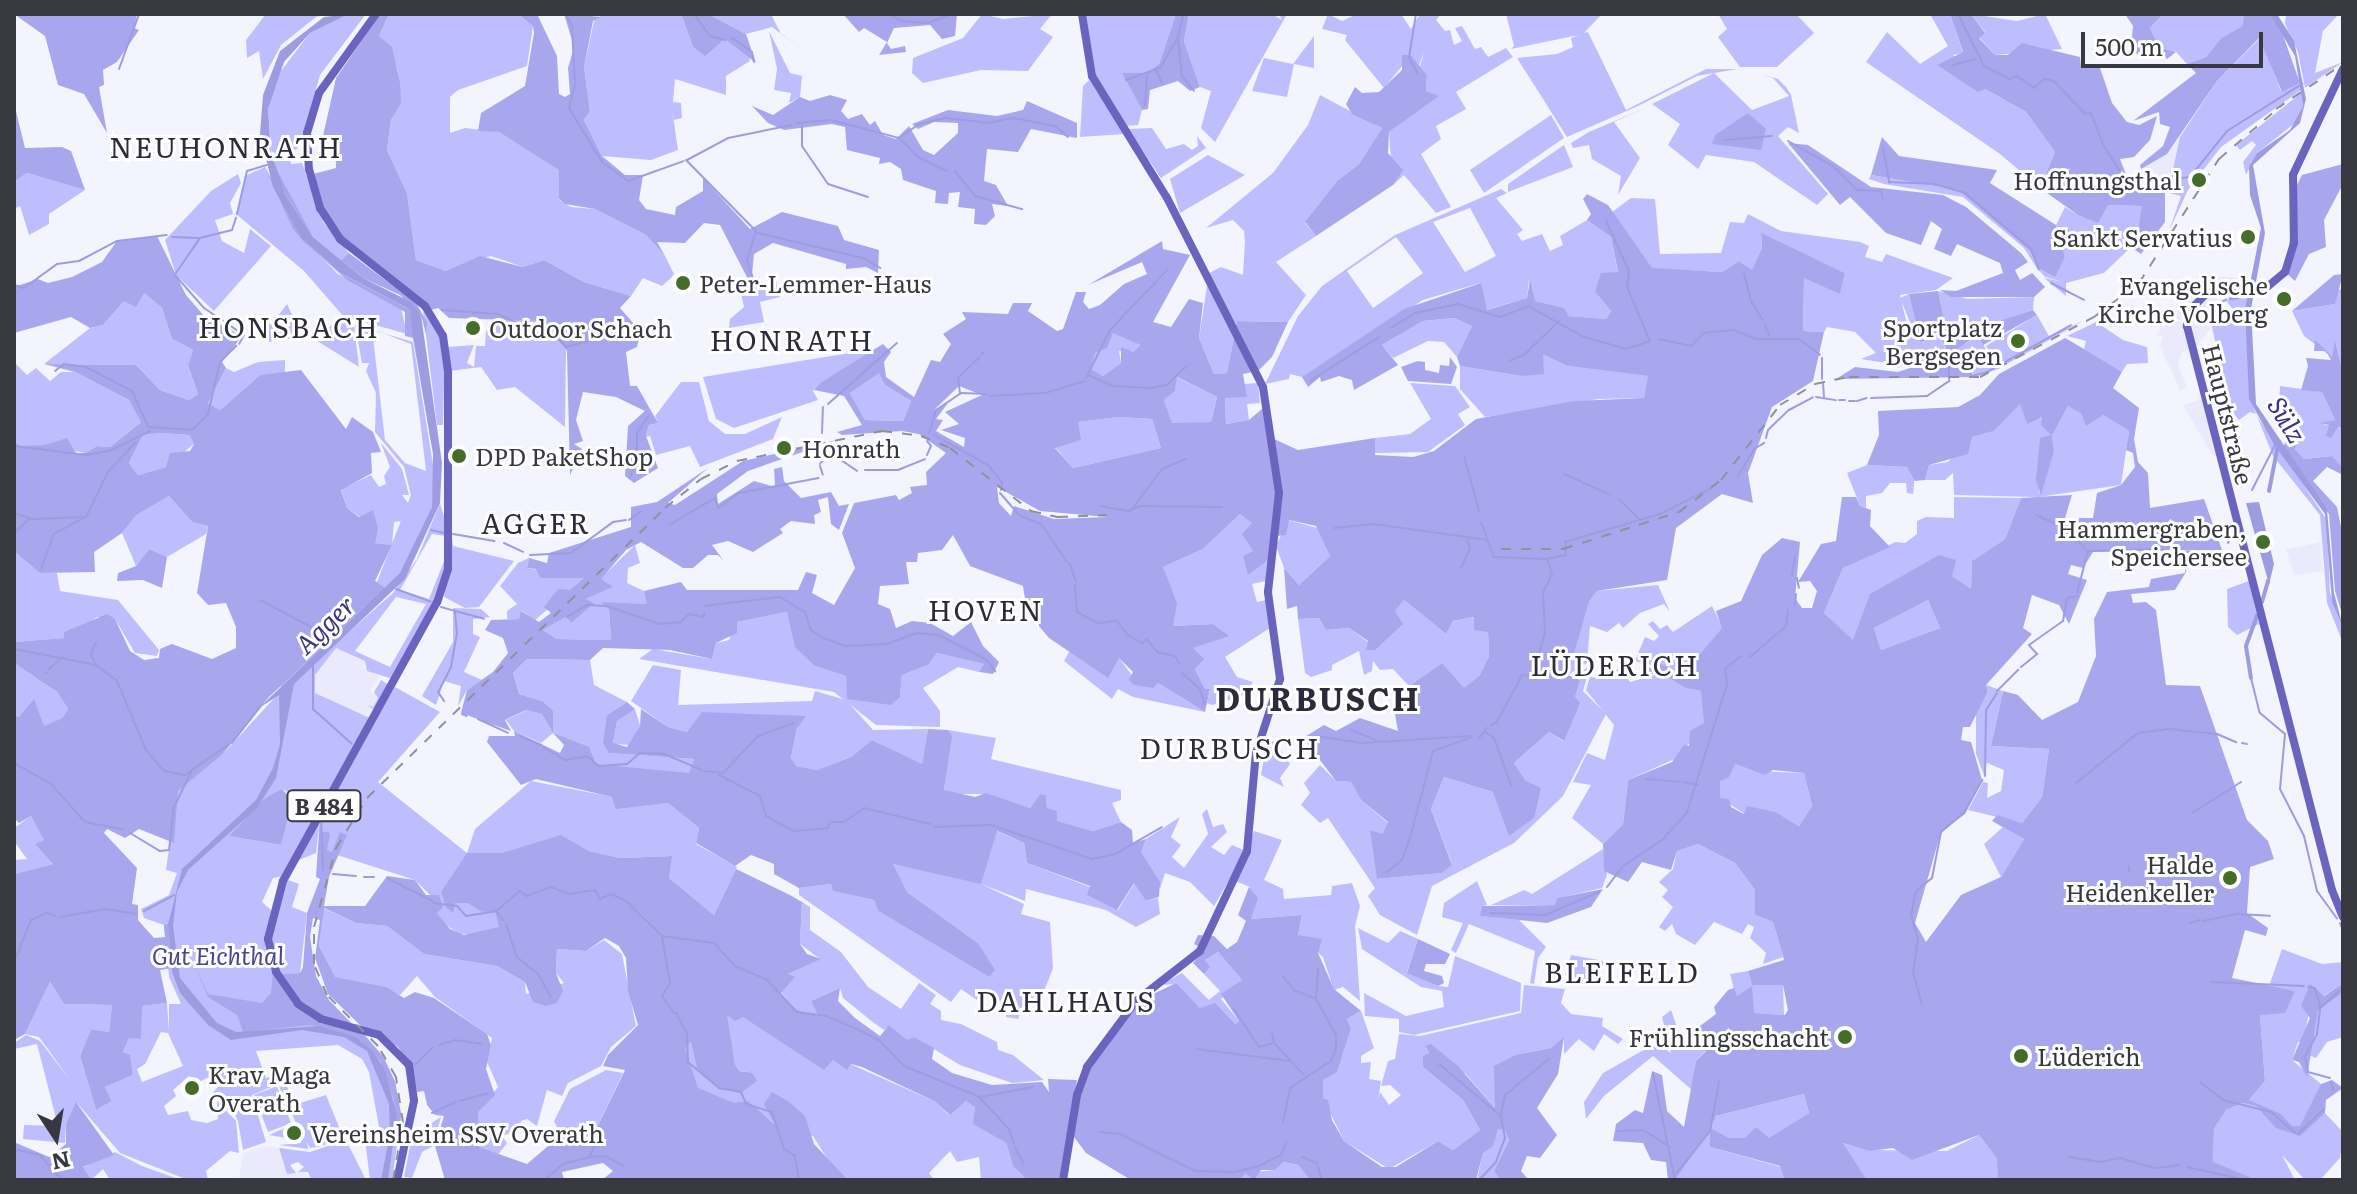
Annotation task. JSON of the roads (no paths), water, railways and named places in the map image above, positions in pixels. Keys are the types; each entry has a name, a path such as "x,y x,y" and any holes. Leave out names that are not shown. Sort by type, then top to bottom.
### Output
{"main road":[{"name":"B 484","path":"376,14 319,93 307,133 309,169 320,208 340,239 425,306 443,336 448,373 448,569 437,602 289,868 274,903 268,939 276,972 298,1004 323,1020 373,1033 401,1053 411,1072 414,1101 397,1180"},
{"path":"1063,1180 1077,1095 1089,1064 1131,1007 1191,961 1207,941 1220,899 1251,838 1256,753 1280,679 1268,592 1278,488 1263,387 1158,183 1092,76 1082,14"},
{"name":"Hauptstraße","path":"2343,69 2293,175 2295,240 2290,262 2279,280 2261,290 2207,293 2193,307 2187,326 2332,890 2343,917"}],"waterway":[{"path":"119,69 139,14"},
{"path":"566,14 572,27 575,84 569,108 602,162 628,181 684,161"},
{"path":"694,14 710,36 725,40"},
{"path":"889,14 901,21 928,23 952,14"},
{"path":"1126,80 1161,67 1178,38 1183,14"},
{"path":"1416,14 1409,57 1417,73"},
{"path":"1958,14 1984,66 2009,79 2017,76 2034,88 2044,79 2054,81 2085,114 2091,113 2103,145 2124,177 2142,185"},
{"path":"732,38 750,50"},
{"path":"1178,39 1182,76 1194,91"},
{"path":"752,52 754,62"},
{"path":"1953,65 1975,59"},
{"path":"1156,70 1162,83"},
{"path":"1145,105 1147,76"},
{"path":"2170,180 2190,177 2227,131 2302,84"},
{"path":"831,120 899,138 919,124 946,118 989,123 1013,118 1055,126 1068,137"},
{"path":"796,123 829,120"},
{"path":"687,160 728,138 792,125"},
{"path":"802,126 802,146 828,184 868,197"},
{"path":"1725,140 1772,136"},
{"path":"900,139 918,157 947,171"},
{"path":"1788,141 1833,166 1857,190 1881,191 1883,199"},
{"path":"1883,147 1889,182 1934,184 1965,193 2031,249 2039,270"},
{"path":"686,160 756,231 747,260 754,282"},
{"name":"HONSBACH","path":"237,214 247,171 267,165"},
{"path":"955,171 975,196 1022,209"},
{"path":"2149,184 2167,180"},
{"name":"HONSBACH","path":"176,273 200,238 232,230 236,218"},
{"path":"1391,328 1415,313 1458,304 1500,317 1528,306 1584,337 1626,349 1650,341 1627,287 1629,271 1606,221"},
{"path":"758,233 863,258 880,268"},
{"path":"14,285 24,288 57,264 79,261 117,241 167,235"},
{"path":"172,237 198,238"},
{"path":"1086,378 1110,330 1168,269"},
{"path":"1744,273 1751,301 1763,320"},
{"name":"HONSBACH","path":"175,275 204,308 244,335 239,344"},
{"path":"2051,283 2084,300"},
{"path":"2230,299 2238,298"},
{"path":"2219,303 2226,300"},
{"path":"442,310 498,314 543,335 549,330 566,347 637,328"},
{"path":"1509,361 1524,355 1559,321"},
{"path":"1765,325 1769,335"},
{"path":"1949,379 1949,366 1967,365 1972,376 1987,372 2071,325"},
{"path":"1658,339 1691,346 1704,333 1734,330 1756,339 1799,339 1820,355"},
{"path":"1310,381 1379,337"},
{"path":"828,404 897,343"},
{"name":"HONSBACH","path":"55,371 64,364 86,367 132,391 148,427 192,430 208,414 220,362 236,346"},
{"path":"929,434 936,410 960,394 958,378 980,357"},
{"path":"1822,358 1822,379"},
{"path":"1088,375 1113,386 1151,388 1167,385 1187,366"},
{"path":"990,396 1045,393 1085,381"},
{"path":"1871,398 1927,396 1949,381"},
{"path":"1823,383 1824,397"},
{"path":"961,393 987,394"},
{"path":"1766,438 1768,430 1789,410 1813,397"},
{"path":"1816,397 1836,400"},
{"path":"1857,401 1867,398"},
{"path":"1839,400 1845,400"},
{"path":"1849,401 1855,401"},
{"path":"822,433 823,407"},
{"path":"630,478 637,461 637,433 648,416"},
{"path":"14,446 86,455 109,451 150,431"},
{"path":"934,435 988,465 1002,482 1001,490"},
{"path":"927,441 931,446 927,455"},
{"path":"14,513 32,519 86,517 108,472 136,442"},
{"path":"1738,476 1754,449 1764,443"},
{"name":"Sülz","path":"2252,490 2275,445"},
{"name":"Sülz","path":"2269,491 2278,445"},
{"path":"1464,456 1479,511"},
{"path":"820,464 825,457 838,458 857,471"},
{"path":"865,470 898,470 925,459"},
{"path":"1132,509 1162,469 1186,459"},
{"path":"820,466 823,475"},
{"path":"1564,474 1611,495"},
{"path":"669,525 715,498 718,508 739,493 819,478"},
{"path":"1491,725 1497,722 1522,675 1531,676 1538,657 1545,633 1543,593 1552,574 1547,559 1566,555 1565,542 1660,514 1711,488"},
{"path":"1000,493 1019,515 1042,525 1068,563"},
{"path":"1619,499 1638,518"},
{"path":"1100,506 1129,511 1140,506 1222,507"},
{"path":"629,520 640,512"},
{"path":"2036,515 2068,529 2086,550"},
{"path":"14,533 30,518"},
{"path":"41,569 54,534 83,518"},
{"path":"530,555 571,553 613,522 626,520"},
{"path":"1481,522 1494,557 1546,559"},
{"path":"1334,528 1374,524 1488,540"},
{"path":"2228,543 2234,529"},
{"path":"431,530 444,533"},
{"path":"453,534 494,541"},
{"path":"1461,568 1470,549 1468,540"},
{"path":"504,543 523,552"},
{"path":"2077,593 2088,551 2161,549"},
{"path":"2174,551 2184,552"},
{"path":"2186,552 2222,552"},
{"path":"1792,575 1795,556"},
{"path":"1070,564 1076,582"},
{"path":"1797,578 1799,588"},
{"path":"2262,602 2268,581"},
{"path":"1075,585 1077,612 1098,623 1117,621 1128,635 1142,643 1147,639 1157,652 1175,656 1179,663"},
{"path":"396,589 431,602"},
{"path":"1795,605 1796,594"},
{"path":"2021,667 2037,654 2029,645 2063,621 2067,598 2077,596"},
{"path":"704,606 780,597 805,612 811,630 846,646 887,644 917,633 939,635 987,660 995,671"},
{"name":"Agger","path":"260,600 317,630"},
{"path":"567,617 587,605 607,606 660,624 681,622 689,614 703,617 705,612"},
{"path":"441,607 455,611 457,633 451,667 438,692 444,701"},
{"path":"1750,657 1786,626 1788,610"},
{"path":"455,611 484,619"},
{"path":"2251,678 2246,646 2257,615"},
{"name":"Agger","path":"319,631 327,638"},
{"path":"96,642 91,655 97,666"},
{"path":"14,649 96,665 117,681 146,750 164,771 185,775 229,744"},
{"path":"1607,887 1622,867 1663,839 1687,812 1727,684 1725,669 1741,656"},
{"path":"49,669 63,657"},
{"name":"Agger","path":"313,664 313,709 352,744"},
{"path":"1997,691 2018,670"},
{"path":"1181,672 1200,689 1205,704"},
{"path":"2251,678 2260,713 2285,734 2280,789 2304,836 2317,891 2337,919"},
{"path":"1985,776 1986,710 1997,693"},
{"path":"232,743 260,707"},
{"path":"462,714 467,716"},
{"path":"478,719 508,733"},
{"path":"705,771 723,773 758,736 794,723"},
{"path":"1479,738 1487,728"},
{"path":"2076,783 2138,733 2170,729 2217,734 2236,742"},
{"path":"1351,730 1376,740"},
{"path":"1485,732 1494,738 1511,785"},
{"path":"520,736 541,745"},
{"path":"1316,736 1362,743 1471,736"},
{"path":"1387,872 1402,860 1433,751 1472,737"},
{"path":"2242,743 2247,744"},
{"path":"543,747 565,760 587,756 599,766 627,764 640,753 664,754 702,770"},
{"path":"14,763 51,784 85,822 122,829"},
{"path":"130,833 160,851 169,850 174,807 191,772"},
{"path":"719,775 760,796 766,816 793,831 828,828 830,822 844,822 864,808 930,824"},
{"path":"1646,779 1679,782"},
{"path":"1922,1005 1913,972 1918,939 1911,915 1916,891 1932,878 1941,832 1964,813 1982,780"},
{"path":"1684,782 1698,785"},
{"path":"2192,813 2241,782"},
{"path":"321,818 323,870"},
{"path":"934,827 991,825 1092,859 1115,854 1162,827"},
{"path":"2129,866 2129,872"},
{"path":"333,874 356,876"},
{"path":"364,877 374,877"},
{"path":"387,878 432,901"},
{"path":"433,903 457,906 466,916 496,911 520,891 527,896 551,887 569,894 595,890 600,899 611,894 626,901 662,936 714,943 735,966 766,979 797,1012 826,1016 861,1031 879,1040 904,1066 978,1096 1009,1129 1014,1144"},
{"path":"1491,913 1545,915 1599,892"},
{"path":"144,911 174,895"},
{"path":"60,917 105,909 136,914"},
{"path":"497,912 503,920"},
{"path":"14,962 31,920 47,913 56,916"},
{"path":"2203,921 2237,914 2270,916"},
{"path":"2190,923 2200,920"},
{"path":"2340,923 2343,931"},
{"path":"506,924 517,957 538,974 551,997"},
{"path":"662,937 670,983 662,996 674,1013"},
{"path":"14,965 14,981"},
{"path":"1283,1122 1290,1088 1331,1061 1336,1048 1336,1035 1316,999 1318,968"},
{"path":"1283,976 1294,990 1316,999"},
{"path":"2211,982 2304,986"},
{"path":"2308,987 2315,988 2320,1007"},
{"path":"2330,1078 2308,1072 2305,1056 2317,1034 2320,1008 2343,988"},
{"path":"1233,1008 1259,1047 1274,1043 1304,1075"},
{"path":"676,1013 687,1034 688,1062 719,1088 741,1092 746,1104 772,1112 784,1149 795,1156 799,1180"},
{"path":"1272,1033 1274,1043"},
{"path":"439,1045 455,1040 482,1044"},
{"path":"415,1065 433,1047"},
{"path":"1197,1049 1290,1061"},
{"path":"1501,1115 1505,1095 1549,1059"},
{"path":"1439,1064 1501,1116 1505,1138 1496,1162 1479,1180"},
{"path":"1653,1073 1675,1180"},
{"path":"1676,1174 1710,1131 1719,1082"},
{"path":"2200,1082 2223,1100 2271,1112 2295,1133"},
{"path":"2331,1082 2334,1091"},
{"path":"980,1097 1033,1087"},
{"path":"459,1101 488,1093"},
{"path":"432,1113 456,1102"},
{"path":"2298,1134 2324,1109"},
{"path":"1617,1131 1643,1130 1669,1146"},
{"path":"1100,1132 1120,1134 1195,1171 1235,1172 1259,1166 1281,1155 1286,1143"},
{"path":"589,1157 601,1134"},
{"path":"1015,1147 1023,1163"},
{"path":"14,1149 40,1155 62,1180"},
{"path":"544,1180 563,1164 589,1157 605,1156 624,1166"},
{"path":"1302,1157 1317,1163 1322,1180"},
{"path":"2069,1157 2100,1162 2120,1158 2156,1168 2179,1165"},
{"path":"2187,1167 2245,1180"}],"railway":[{"path":"2276,109 2343,64"},
{"path":"1501,549 1563,549 1679,512 1721,480 1780,405 1815,384 1849,377 1980,377 2094,317 2139,283 2219,159 2284,103"},
{"path":"393,1180 403,1123 396,1077 378,1046 327,995 314,964 314,927 336,848 367,798 665,508 701,479 737,461 882,431 921,436 950,448 1031,511 1058,517 1107,515"}],"place":[{"name":"Hoffnungsthal","path":"2199,180"},
{"name":"Sankt Servatius","path":"2248,237"},
{"name":"Peter-Lemmer-Haus","path":"683,283"},
{"name":"Evangelische Kirche Volberg","path":"2284,299"},
{"name":"Outdoor Schach","path":"473,328"},
{"name":"Sportplatz Bergsegen","path":"2018,341"},
{"name":"Honrath","path":"784,448"},
{"name":"DPD PaketShop","path":"459,456"},
{"name":"Hammergraben, Speichersee","path":"2263,542"},
{"name":"Halde Heidenkeller","path":"2230,878"},
{"name":"Frühlingsschacht","path":"1845,1037"},
{"name":"Lüderich","path":"2021,1056"},
{"name":"Krav Maga Overath","path":"192,1088"},
{"name":"Vereinsheim SSV Overath","path":"294,1133"}],"district":[{"name":"NEUHONRATH","path":"226,146"},
{"name":"HONSBACH","path":"289,326"},
{"name":"HONRATH","path":"792,339"},
{"name":"AGGER","path":"536,522"},
{"name":"HOVEN","path":"986,609"},
{"name":"LÜDERICH","path":"1615,664"},
{"name":"DURBUSCH","path":"1318,697"},
{"name":"DURBUSCH","path":"1230,747"},
{"name":"BLEIFELD","path":"1622,971"},
{"name":"DAHLHAUS","path":"1066,1000"}],"park label":[{"name":"Gut Eichthal","path":"218,955"}]}
